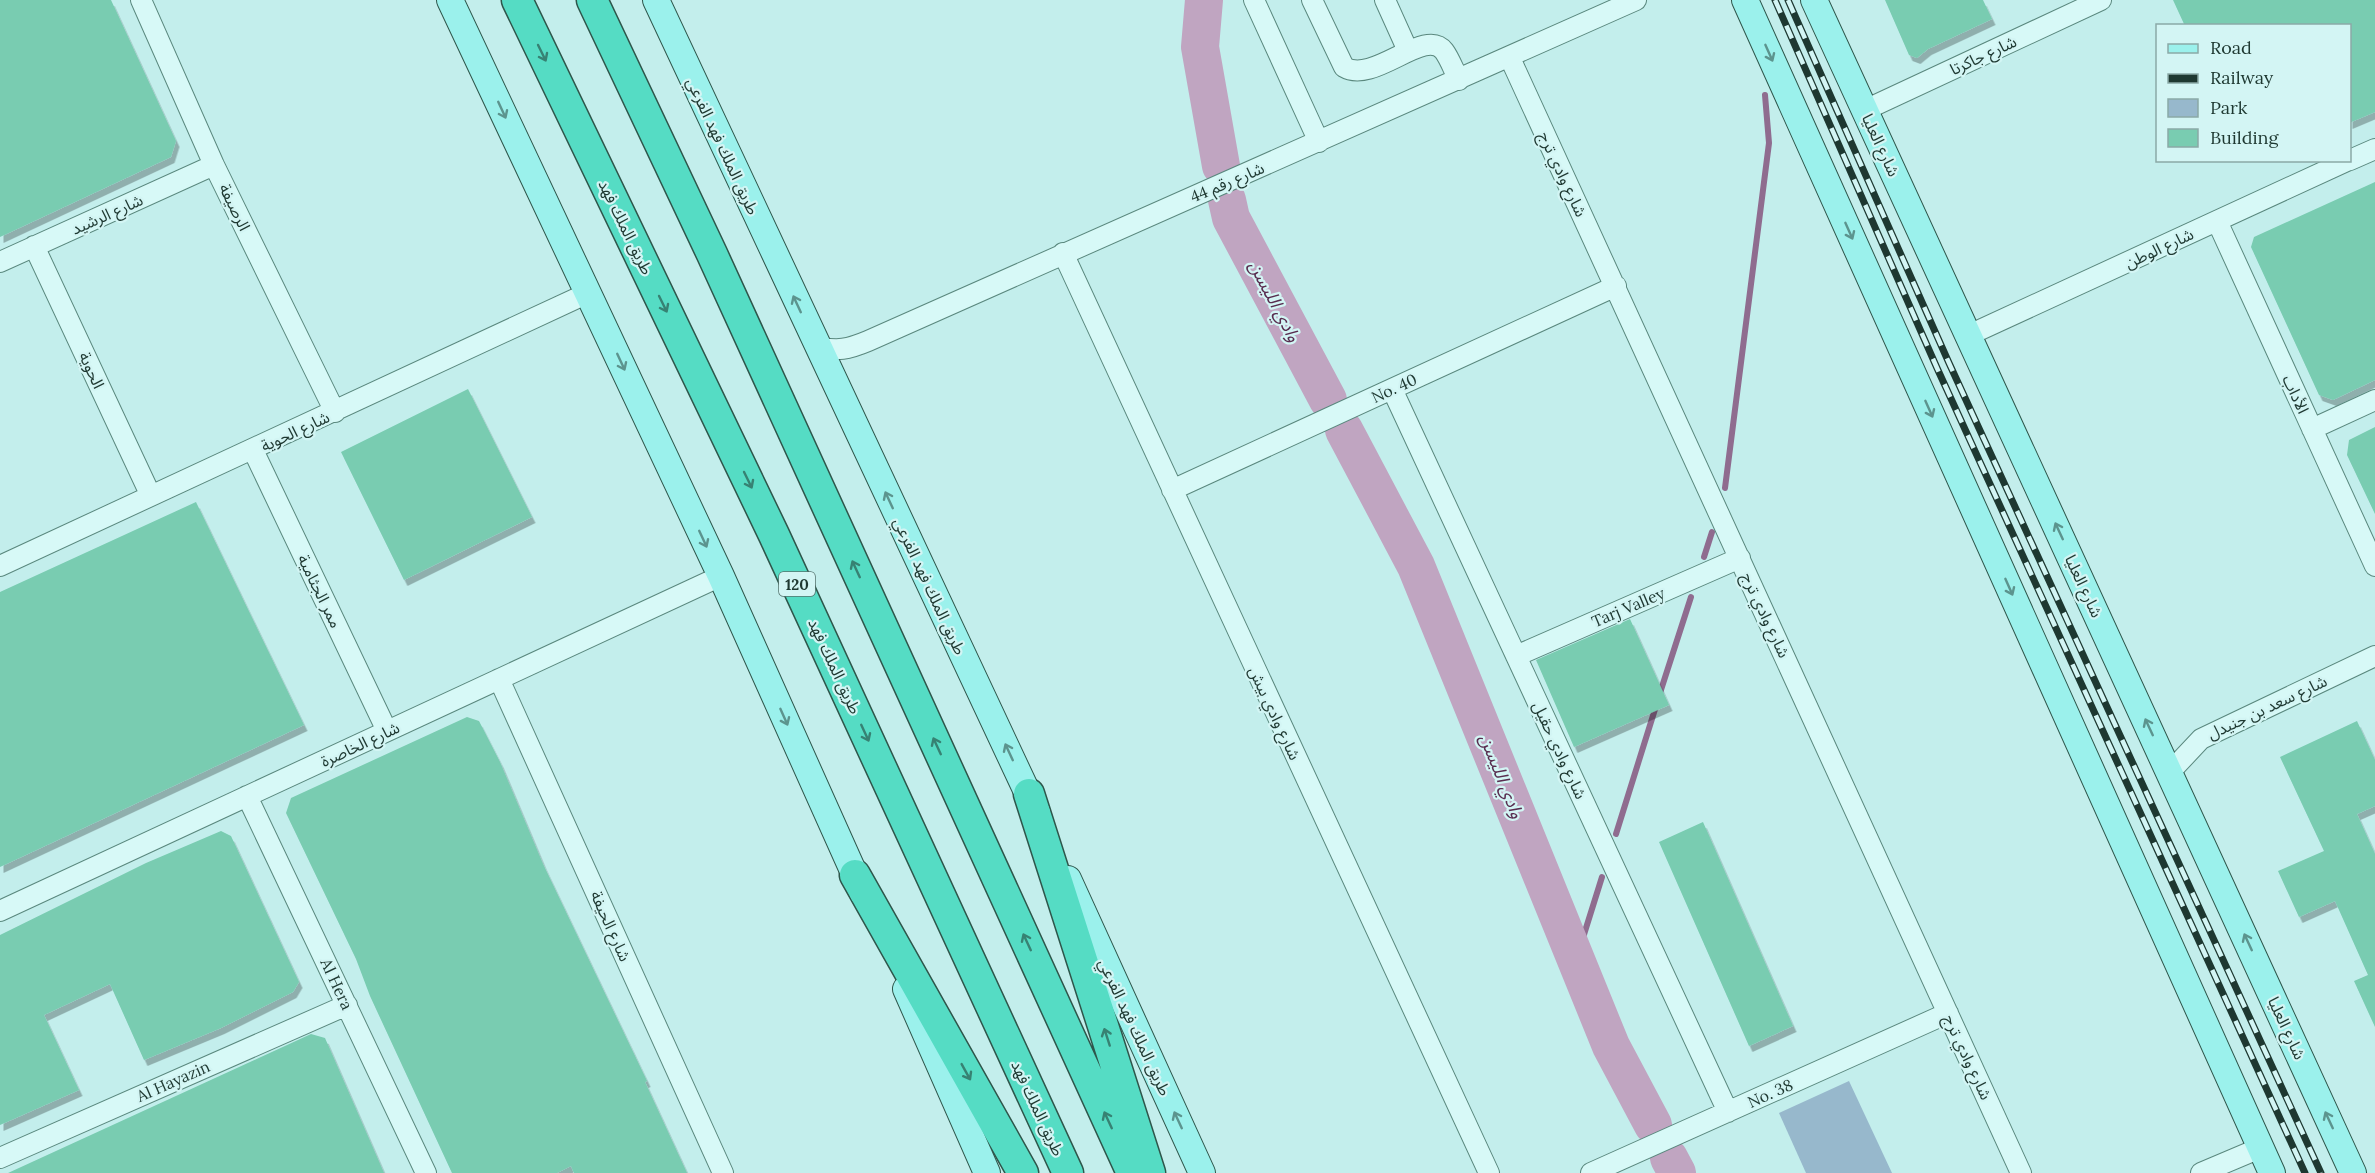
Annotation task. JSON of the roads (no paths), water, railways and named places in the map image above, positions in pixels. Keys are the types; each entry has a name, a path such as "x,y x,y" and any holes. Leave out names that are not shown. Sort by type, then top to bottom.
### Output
{"highway":[{"name":"طريق الملك فهد","path":"517,0 779,546 1068,1173"},
{"path":"592,0 712,254 1132,1173"},
{"path":"1029,794 1150,1173"},
{"path":"855,875 1023,1173"}],"main road":[{"path":"450,0 721,576 987,1173"},
{"name":"طريق الملك فهد الفرعي","path":"656,0 816,346 1029,794 1202,1173"},
{"path":"1745,0 2272,1173"},
{"name":"شارع العليا","path":"1814,0 2354,1173"}],"street":[{"name":"الرصيفة","path":"141,0 214,165 335,412"},
{"path":"1254,0 1319,142"},
{"path":"1312,0 1344,67 1353,73 1364,72 1408,51 1434,45 1443,49 1459,80"},
{"path":"1385,0 1408,51"},
{"name":"شارع رقم 44","path":"816,346 833,351 848,349 1510,58 1636,0"},
{"name":"شارع جاكرتا","path":"1865,110 2101,0"},
{"name":"شارع وادي ترج","path":"1510,58 2021,1173"},
{"name":"شارع الوطن","path":"2351,159 2375,149"},
{"name":"شارع الوطن","path":"1969,335 2345,162"},
{"name":"شارع الرشيد","path":"0,262 214,165"},
{"name":"الأداب","path":"2217,221 2375,566"},
{"name":"الحوية","path":"34,246 150,494"},
{"name":"شارع وادي بيش","path":"1064,253 1489,1173"},
{"name":"No. 40","path":"1172,490 1616,286"},
{"name":"شارع الحوية","path":"0,566 150,494 253,450 588,293"},
{"name":"شارع وادي حقيل","path":"1392,389 1728,1112"},
{"path":"2312,429 2375,400"},
{"name":"ممر الجثامية","path":"253,450 387,731"},
{"name":"Tarj Valley","path":"1516,656 1740,558"},
{"name":"شارع الخاصرة","path":"0,911 721,576"},
{"name":"شارع سعد بن جنيدل","path":"2170,772 2201,739 2375,656"},
{"name":"شارع الحيفة","path":"499,679 723,1173"},
{"name":"Al Hera","path":"248,796 426,1173"},
{"name":"Al Hayazin","path":"0,1158 346,1005"},
{"name":"No. 38","path":"1591,1173 1948,1013"},
{"path":"2201,1173 2260,1148"}],"waterway":[{"name":"وادي الليسن","path":"1204,0 1200,47 1221,166"},
{"path":"1725,488 1769,143 1765,95"},
{"name":"وادي الليسن","path":"1227,200 1231,218 1328,400"},
{"name":"وادي الليسن","path":"1344,430 1416,566 1611,1046 1653,1125"},
{"path":"1704,557 1712,532"},
{"path":"1659,696 1691,597"},
{"path":"1616,834 1656,706"},
{"path":"1576,960 1602,877"},
{"name":"وادي الليسن","path":"1669,1158 1677,1173"}],"railway":[{"path":"1775,0 1937,368 2305,1173"},
{"path":"1788,0 1949,363 2321,1173"}]}
